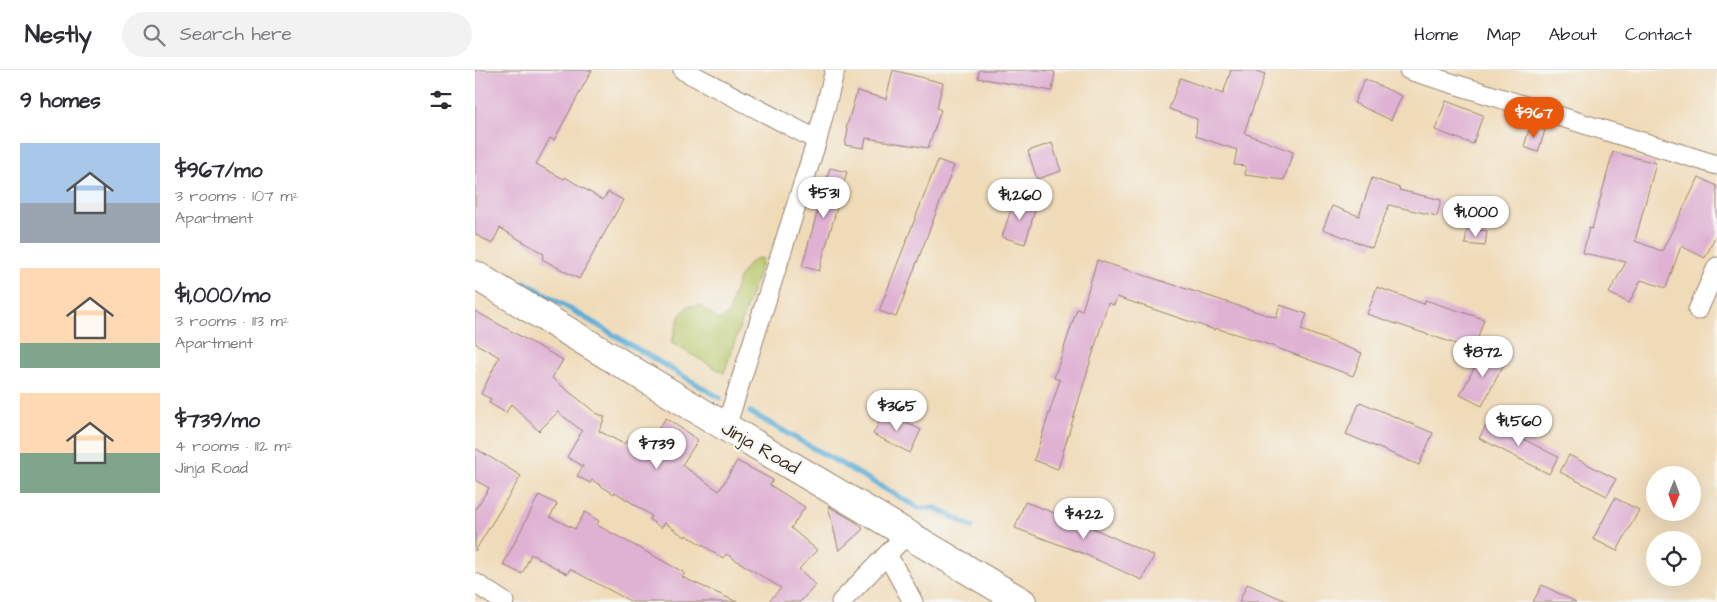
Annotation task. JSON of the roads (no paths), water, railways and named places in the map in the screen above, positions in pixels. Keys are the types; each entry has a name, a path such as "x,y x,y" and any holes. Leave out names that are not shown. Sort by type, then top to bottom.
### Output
{"main road":[{"name":"Jinja Road","path":"475,275 726,427 1022,602"}],"street":[{"path":"683,70 817,140"},
{"path":"726,427 817,140 835,70"},
{"path":"1409,70 1717,165"},
{"path":"1698,310 1717,268"},
{"path":"841,602 888,556 908,533"},
{"path":"888,556 913,602"},
{"path":"475,583 504,602"}],"waterway":[{"path":"525,282 720,398"},
{"path":"750,412 919,508 935,508 972,527"}]}
